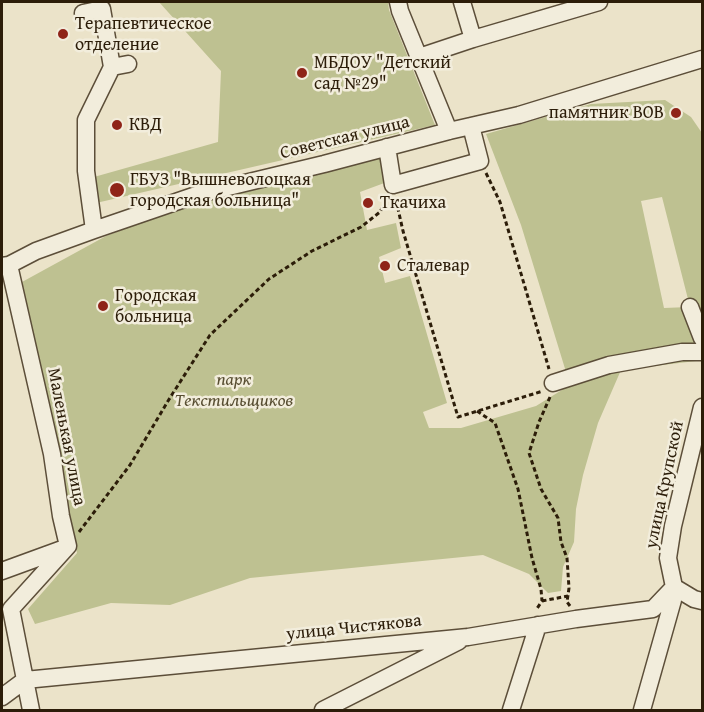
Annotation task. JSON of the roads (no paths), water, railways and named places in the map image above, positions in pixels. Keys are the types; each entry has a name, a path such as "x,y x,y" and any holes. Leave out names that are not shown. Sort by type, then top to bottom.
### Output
{"street":[{"path":"398,2 449,131"},
{"path":"462,2 473,39"},
{"path":"419,57 599,2"},
{"path":"83,13 102,9 120,65 86,120 86,171 94,230"},
{"name":"Советская улица","path":"5,266 36,251 199,194 519,115 702,59"},
{"path":"387,147 393,185 480,161 471,126"},
{"name":"Маленькая улица","path":"5,266 52,454 68,546"},
{"path":"690,307 702,338"},
{"path":"554,385 609,365 682,352 702,352"},
{"name":"улица Крупской","path":"642,711 673,600 674,587 668,558 673,526 702,407"},
{"path":"2,571 68,546"},
{"path":"31,711 11,609 68,546"},
{"path":"674,587 702,601"},
{"name":"улица Чистякова","path":"25,680 468,637 653,609 674,587"},
{"path":"511,711 531,627"},
{"path":"323,711 468,637"},
{"path":"2,697 25,680"}],"place":[{"name":"Терапевтическое отделение","path":"63,34"},
{"name":"МБДОУ \"Детский сад №29\"","path":"302,73"},
{"name":"памятник ВОВ","path":"676,113"},
{"name":"КВД","path":"117,125"},
{"name":"ГБУЗ \"Вышневолоцкая городская больница\"","path":"117,190"},
{"name":"Ткачиха","path":"368,203"},
{"name":"Сталевар","path":"385,266"},
{"name":"Городская больница","path":"103,306"}],"park label":[{"name":"парк Текстильщиков","path":"234,390"}]}
